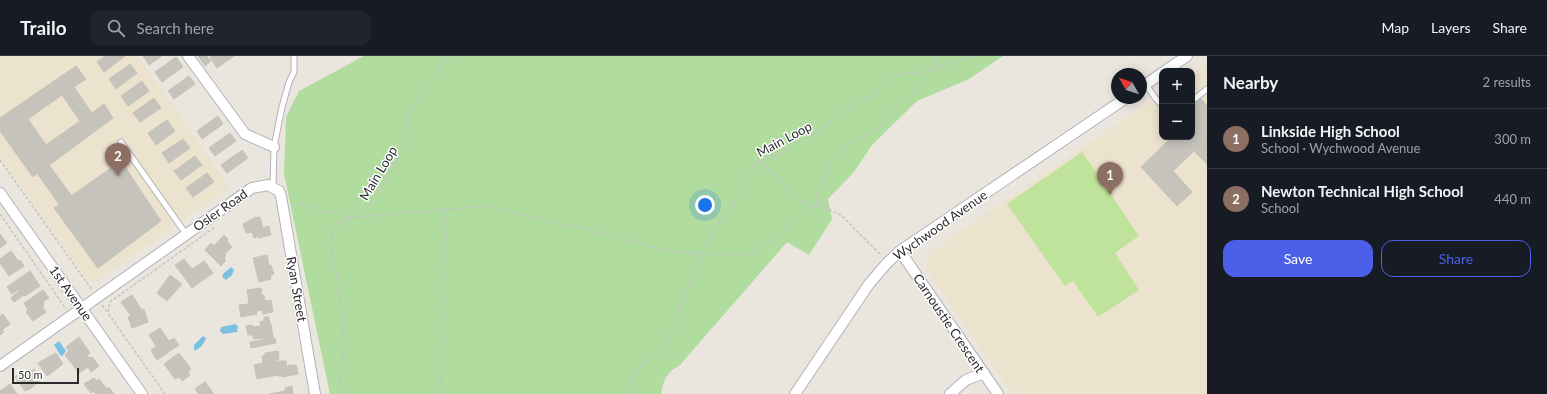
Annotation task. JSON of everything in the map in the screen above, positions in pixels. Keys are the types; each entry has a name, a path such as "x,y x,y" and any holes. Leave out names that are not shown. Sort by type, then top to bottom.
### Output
{"street":[{"path":"188,56 245,134 274,147"},
{"path":"1170,68 1187,56"},
{"path":"1147,83 1159,75"},
{"name":"Wychwood Avenue","path":"795,394 869,284 888,262 900,251 1117,104"},
{"name":"Osler Road","path":"0,366 252,188 264,185 273,186"},
{"name":"Ryan Street","path":"273,186 279,191 281,196 315,394"},
{"name":"1st Avenue","path":"0,193 4,206 81,308 142,394"},
{"name":"Carnoustie Crescent","path":"900,251 998,394"},
{"path":"950,394 966,380 984,373"}],"lane":[{"path":"273,186 274,147 289,82 294,72 294,56"},
{"path":"1195,99 1207,89"},
{"path":"1147,90 1159,102"},
{"path":"121,142 186,234"}],"path":[{"name":"Main Loop","path":"344,394 340,385 344,348 342,315 332,236 336,227 363,212 372,201 403,149 408,136 405,116 409,108 414,106 437,77 442,64 454,56"},
{"path":"819,205 818,194 831,164 840,152 853,141 879,127 931,70 939,56"},
{"name":"Main Loop","path":"628,394 632,378 636,370 663,350 670,336 677,314 703,253 706,242 737,197 749,174 759,161 773,158 819,131 838,114 878,92 900,74 924,72 972,56"},
{"path":"0,160 97,297"},
{"path":"759,161 784,182 792,196 804,203 819,205 840,215 888,262"},
{"path":"283,206 304,204 320,212 334,213 350,218 484,206 582,228 673,252 749,255 777,235 803,211 819,205"},
{"path":"437,394 440,387 444,364 442,276 446,249 446,209"},
{"path":"0,214 71,315"},
{"path":"165,394 108,313 110,302 218,225"}],"shaded area":[{"path":"0,56 138,56 230,187 96,282 87,280 0,157"},
{"path":"1207,63 1207,394 1012,394 926,270 929,253 1159,95 1159,140 1195,140 1195,71"}],"green space":[{"path":"364,56 1003,56 969,79 917,101 872,145 854,172 828,199 832,219 809,255 787,242 680,365 666,377 661,394 330,394 284,174 286,117 299,91"},
{"path":"1082,152 1139,236 1115,253 1139,290 1098,317 1073,281 1065,286 1007,204"}],"water":[{"path":"231,267 234,270 232,275 226,280 222,277"},
{"path":"236,324 238,327 237,332 223,334 220,331 221,327"},
{"path":"203,336 206,338 203,344 200,348 194,350 194,345"},
{"path":"59,341 66,351 61,356 54,345"}],"building":[{"path":"105,56 124,57 104,72 97,62"},
{"path":"143,56 162,56 149,65"},
{"path":"198,56 207,56 211,61 205,66"},
{"path":"234,56 217,68 210,57"},
{"path":"176,57 183,67 162,82 155,72"},
{"path":"130,64 137,73 116,89 109,79"},
{"path":"76,66 86,79 74,87 92,113 104,104 113,118 33,177 0,131 0,118","holes":["62,95 80,121 46,145 28,119"]},
{"path":"189,76 195,84 174,99 168,91"},
{"path":"142,81 149,91 128,106 121,96"},
{"path":"1199,97 1207,105 1207,164 1194,151 1173,171 1192,192 1177,206 1141,167 1169,140 1195,140 1195,101"},
{"path":"154,98 161,108 140,122 133,113"},
{"path":"218,116 223,124 202,139 197,131"},
{"path":"167,120 175,131 156,145 148,133"},
{"path":"230,133 236,141 215,156 209,148"},
{"path":"183,139 190,148 169,163 162,153"},
{"path":"242,150 248,158 227,173 221,165"},
{"path":"195,156 202,165 181,180 174,171"},
{"path":"121,161 161,221 98,268 54,208"},
{"path":"49,165 71,195 59,204 37,173"},
{"path":"207,173 214,182 193,197 186,188"},
{"path":"256,217 260,217 263,228 269,226 271,235 259,238 258,236 254,238 252,232 246,233 243,224"},
{"path":"0,234 7,243 0,248"},
{"path":"224,235 232,247 225,254 226,255 224,258 226,260 221,266 205,250 211,243 214,246"},
{"path":"11,251 18,261 20,260 24,266 9,276 0,263 0,259"},
{"path":"267,255 269,266 271,265 274,274 270,275 271,279 259,282 253,258"},
{"path":"184,259 192,269 204,261 213,273 192,288 175,265"},
{"path":"30,271 40,286 14,302 11,298 20,290 19,289 12,294 7,287"},
{"path":"170,275 182,284 167,301 157,293"},
{"path":"261,288 262,296 264,295 265,301 271,300 273,312 263,314 262,310 256,311 257,314 241,317 239,305 249,304 247,290"},
{"path":"43,290 49,298 44,301 43,308 46,312 33,321 26,312 28,310 24,303"},
{"path":"132,295 142,310 144,309 148,322 132,328 128,317 131,316 121,302"},
{"path":"3,314 10,324 2,330 4,332 0,335 0,316"},
{"path":"264,317 269,317 273,338 275,338 276,343 251,348 250,342 262,340 262,338 254,339 253,335 248,335 246,326 261,326 260,322 264,321"},
{"path":"160,328 169,341 174,338 179,345 157,360 151,350 156,346 149,335"},
{"path":"79,337 90,353 87,355 90,358 92,357 99,366 91,372 88,367 79,373 65,355 69,351 66,347"},
{"path":"278,351 279,359 275,361 286,361 287,367 289,365 296,365 298,374 283,377 278,375 257,379 254,365 263,363 262,356 265,355 265,353"},
{"path":"56,353 63,364 47,376 38,363"},
{"path":"179,353 191,369 188,372 190,375 182,381 180,377 175,379 164,364"},
{"path":"34,369 42,379 30,389 25,391 15,377 22,372 24,375"},
{"path":"94,378 96,381 99,379 107,389 109,387 114,394 96,394 94,391 91,393 84,384"},
{"path":"205,382 213,394 199,394 195,389"},
{"path":"10,384 17,394 0,394 0,391"},
{"path":"292,386 293,394 269,394 285,391 285,388"}],"place":[{"name":"Newton Technical High School","path":"118,176"},
{"name":"Linkside High School","path":"1110,195"}]}
